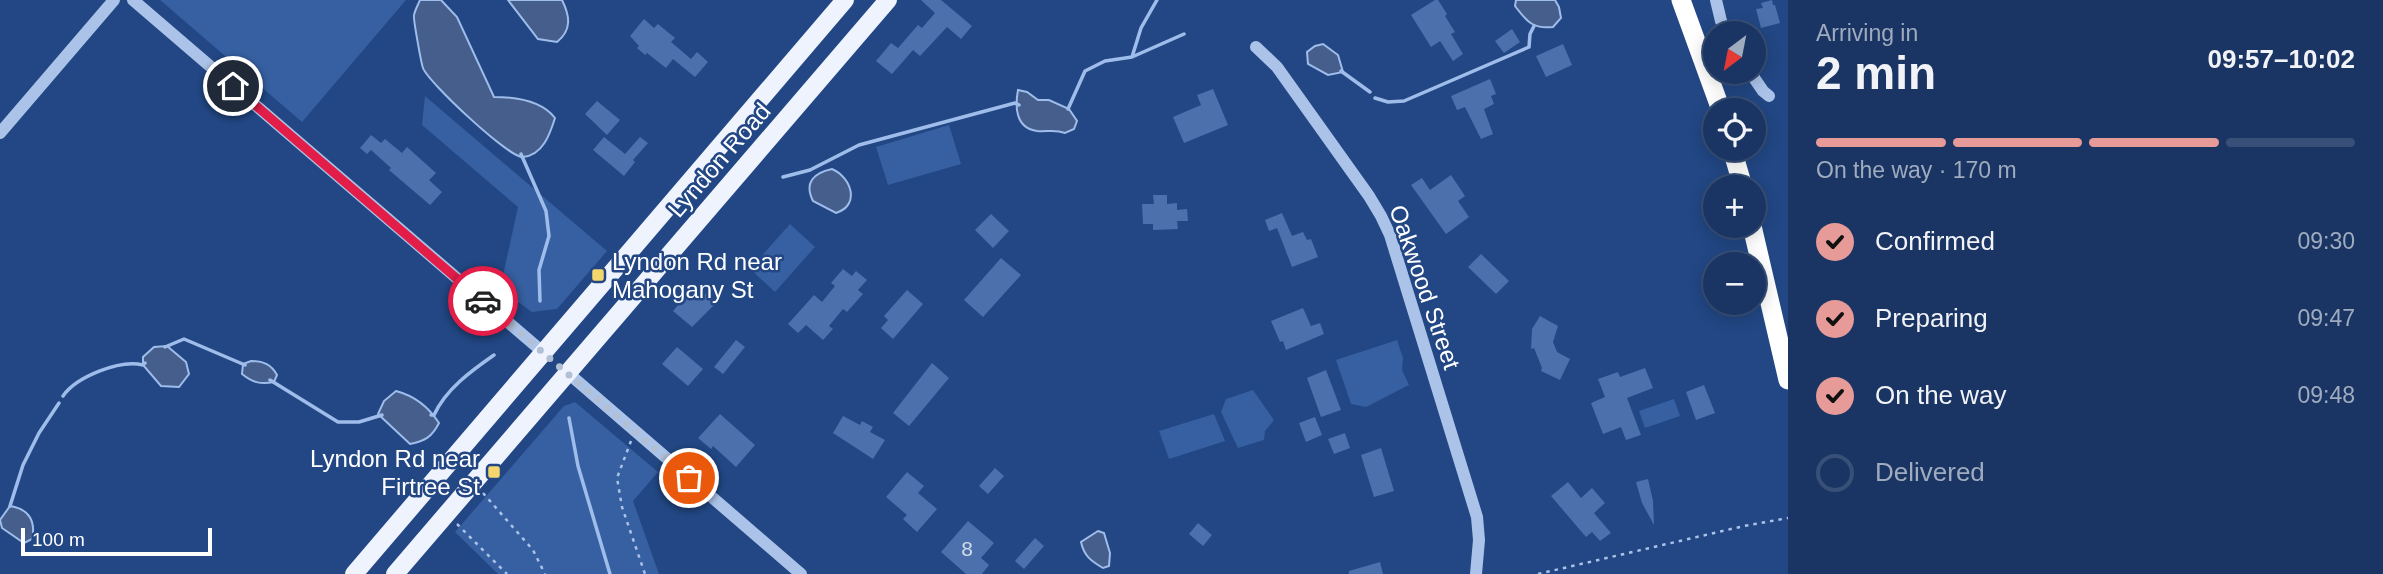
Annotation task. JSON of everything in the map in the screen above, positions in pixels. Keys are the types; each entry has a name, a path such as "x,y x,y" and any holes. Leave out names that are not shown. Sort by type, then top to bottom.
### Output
{"highway":[{"path":"1681,0 1717,98"},
{"path":"1755,238 1788,380"}],"main road":[{"name":"Lyndon Road","path":"354,574 845,0"},
{"name":"Lyndon Road","path":"395,574 888,0"},
{"path":"544,354 568,373"}],"street":[{"path":"0,133 114,0"},
{"path":"133,0 544,354"},
{"path":"1717,0 1721,21"},
{"name":"Oakwood Street","path":"1256,47 1277,67 1351,170 1390,235 1477,517 1479,540 1476,574"},
{"path":"1760,84 1769,96"},
{"path":"568,373 801,574"}],"path":[{"path":"635,431 617,478 622,507 645,574"},
{"path":"473,484 496,506 533,550 545,574"},
{"path":"447,514 507,574"},
{"path":"1538,574 1788,518"}],"shaded area":[{"path":"160,0 406,0 302,122"},
{"path":"420,0 441,0 457,17 494,97 535,103 555,118 548,137 536,152 523,157 502,145 428,76 422,64 414,18"},
{"path":"508,0 562,0 568,17 565,33 557,42 538,39"},
{"path":"1516,0 1555,0 1561,18 1553,27 1535,25 1515,6"},
{"path":"1323,44 1338,55 1343,72 1328,75 1308,64 1307,52"},
{"path":"1018,90 1027,92 1038,100 1049,100 1069,109 1077,121 1074,129 1065,133 1037,131 1024,126 1017,109"},
{"path":"425,96 607,251 557,309 532,312 500,289 518,207 422,125"},
{"path":"949,125 961,164 888,185 876,147"},
{"path":"832,169 848,184 851,198 844,209 836,213 813,201 810,195 810,184 815,176"},
{"path":"790,224 815,247 775,292 750,269"},
{"path":"1397,340 1403,358 1402,370 1409,385 1366,407 1351,404 1336,360"},
{"path":"167,346 186,362 189,374 179,387 161,386 143,365 143,357 154,347"},
{"path":"251,361 272,368 277,375 274,382 256,382 242,374 243,364"},
{"path":"1253,390 1274,420 1265,431 1264,440 1238,448 1221,412 1226,399"},
{"path":"396,391 421,402 439,423 428,438 410,444 378,414 384,401"},
{"path":"1674,399 1680,416 1645,428 1639,411"},
{"path":"575,402 658,472 633,501 659,574 498,574 455,532 564,406"},
{"path":"1214,414 1225,441 1169,459 1159,431"},
{"path":"10,506 22,510 30,517 32,539 24,543 2,528 0,520"},
{"path":"1098,531 1104,533 1110,553 1109,566 1103,568 1089,558 1081,542"}],"building":[{"path":"921,0 941,0 972,26 961,39 947,27 920,56 913,50 892,74 876,61 891,43 898,48 918,25 922,28 935,13"},
{"path":"1438,0 1447,14 1445,16 1455,32 1451,34 1463,54 1453,61 1440,41 1431,47 1411,15"},
{"path":"1772,0 1780,23 1766,27 1766,21 1759,21 1756,9 1763,8 1761,3"},
{"path":"644,19 654,28 658,24 675,38 671,42 691,59 697,52 708,62 695,77 673,59 666,68 637,48 639,46 630,36"},
{"path":"1512,29 1520,42 1504,53 1495,41"},
{"path":"1563,44 1572,65 1546,77 1536,56"},
{"path":"1490,79 1496,94 1491,96 1494,104 1484,109 1493,134 1481,139 1465,107 1457,110 1451,96"},
{"path":"1213,89 1228,125 1184,143 1173,117 1201,105 1197,95"},
{"path":"597,101 620,120 607,135 585,114"},
{"path":"371,135 381,143 385,139 402,153 407,147 436,173 429,180 442,192 430,205 389,170 391,168 371,150 367,154 360,148"},
{"path":"604,137 625,154 640,137 648,143 633,160 635,162 624,176 593,150"},
{"path":"1451,175 1465,196 1458,201 1469,217 1446,234 1411,185 1422,178 1430,190"},
{"path":"1153,195 1167,195 1167,204 1177,203 1177,210 1187,209 1188,221 1177,221 1178,229 1153,230 1153,224 1143,224 1142,204 1154,204"},
{"path":"1282,213 1292,236 1303,232 1307,240 1311,239 1318,257 1292,267 1277,228 1269,231 1265,220"},
{"path":"991,214 1009,231 993,248 975,230"},
{"path":"1481,254 1509,281 1496,294 1468,267"},
{"path":"1001,258 1021,275 983,317 964,300"},
{"path":"843,269 852,276 856,271 867,280 858,290 863,294 847,312 843,309 829,326 833,329 823,340 806,325 798,333 788,324 814,295 822,302 835,286 831,283"},
{"path":"695,285 716,303 692,327 673,311"},
{"path":"907,290 923,304 893,339 881,328 888,320 884,316"},
{"path":"1303,308 1311,326 1320,323 1324,334 1286,350 1271,321"},
{"path":"1540,316 1558,326 1553,342 1557,352 1570,359 1560,380 1541,371 1534,348 1531,349 1532,329"},
{"path":"736,340 745,347 723,374 714,367"},
{"path":"677,347 703,369 688,386 662,364"},
{"path":"932,363 949,378 909,426 893,413"},
{"path":"1645,368 1653,388 1627,398 1641,435 1626,440 1621,427 1603,434 1591,403 1605,397 1598,379 1618,372 1620,377"},
{"path":"1326,370 1341,410 1321,417 1307,378"},
{"path":"1704,385 1715,413 1696,420 1686,392"},
{"path":"720,414 755,445 736,467 713,446 711,449 698,438"},
{"path":"843,416 860,425 862,421 873,427 870,432 885,440 873,459 833,433"},
{"path":"1315,417 1322,435 1306,442 1299,423"},
{"path":"1345,433 1350,448 1334,454 1328,439"},
{"path":"1381,448 1394,491 1374,497 1361,455"},
{"path":"995,468 1004,476 988,494 979,486"},
{"path":"907,472 924,486 918,493 937,509 917,532 903,519 907,515 886,497"},
{"path":"1648,479 1653,501 1654,525 1642,503 1636,482"},
{"path":"1568,482 1581,498 1592,488 1605,503 1594,513 1611,533 1600,541 1592,532 1586,537 1551,496"},
{"path":"968,521 994,543 981,558 989,565 982,574 966,574 941,552"},
{"path":"1198,523 1212,535 1203,546 1189,534"},
{"path":"1035,538 1044,546 1024,569 1015,561"},
{"path":"1380,562 1383,574 1349,574 1349,571"}],"waterway":[{"path":"1132,57 1141,28 1157,0"},
{"path":"1375,98 1388,102 1404,101 1529,47 1534,26"},
{"path":"1068,109 1085,71 1105,61 1132,57 1184,34"},
{"path":"1341,71 1370,92"},
{"path":"783,177 810,170 859,145 1015,103 1019,105"},
{"path":"521,154 546,211 549,236 539,270 540,301"},
{"path":"165,347 184,339 245,365"},
{"path":"431,415 434,415 445,397 460,381 494,355"},
{"path":"63,396 78,382 99,371 145,363"},
{"path":"270,380 338,422 359,422 382,415"},
{"path":"10,506 23,465 39,433 59,403"},
{"path":"569,418 578,466 610,574"}],"way so far":[{"path":"483,301 689,478"}],"place":[{"name":"Lyndon Rd near Mahogany St","path":"598,275"},
{"name":"Lyndon Rd near Firtree St","path":"494,472"}],"route":[{"path":"233,86 483,301"}]}
